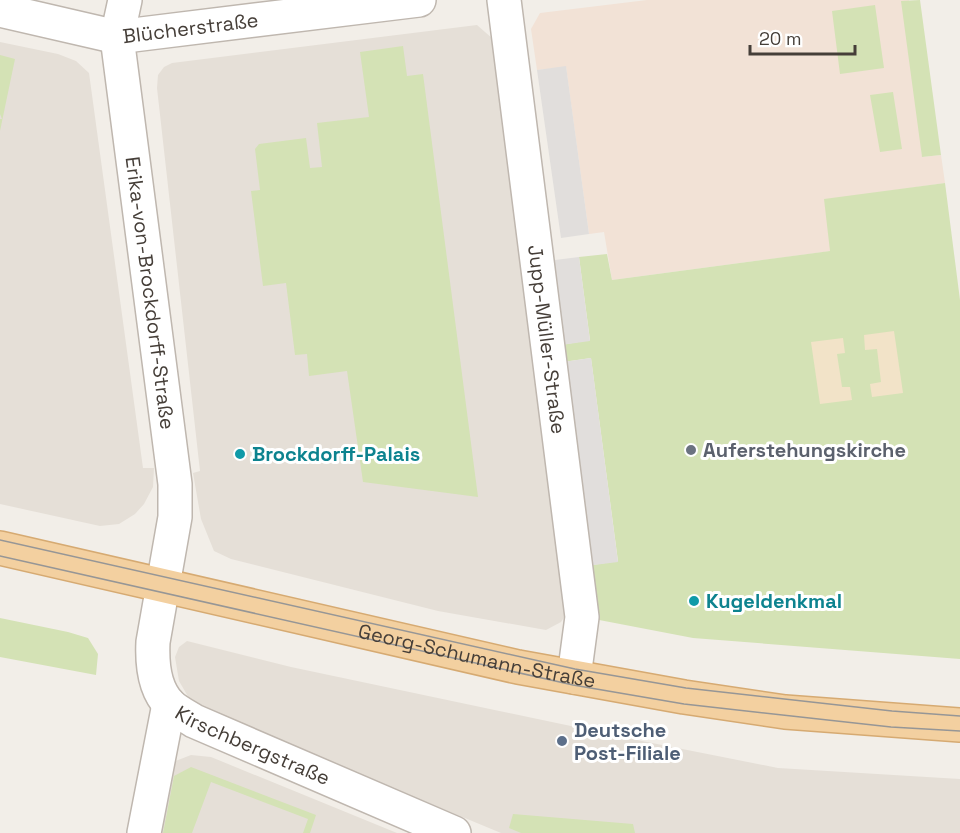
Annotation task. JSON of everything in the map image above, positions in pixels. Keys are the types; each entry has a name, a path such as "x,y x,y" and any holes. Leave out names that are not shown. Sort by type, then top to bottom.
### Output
{"main road":[{"name":"Georg-Schumann-Straße","path":"0,548 463,656 574,677 785,712 960,725"}],"street":[{"name":"Erika-von-Brockdorff-Straße","path":"125,0 117,37 175,484 175,517 162,584"},
{"name":"Blücherstraße","path":"0,10 117,37 419,0"},
{"name":"Jupp-Müller-Straße","path":"504,0 582,617 574,677"},
{"name":"Kirschbergstraße","path":"162,584 152,661 157,680 170,704 194,721 454,833"},
{"path":"144,833 170,704"}],"shaded area":[{"path":"647,0 909,0 922,157 941,155 945,183 825,200 831,251 612,280 604,232 589,234 566,67 537,70 531,29 540,13"},
{"path":"477,25 493,39 570,608 561,622 546,630 438,611 231,559 214,551 201,519 193,473 200,471 157,88 158,75 164,67 172,63"},
{"path":"0,42 58,54 76,61 89,73 143,468 154,468 153,487 144,504 135,514 119,524 100,526 0,504"},
{"path":"566,66 589,234 561,238 537,70"},
{"path":"579,257 590,341 561,345 563,362 591,358 618,562 586,566 547,261"},
{"path":"187,641 291,667 778,768 960,779 960,833 501,833 212,713 190,700 179,681 175,657 179,647"},
{"path":"191,755 211,757 397,833 155,833 173,762"}],"green space":[{"path":"920,0 941,155 922,157 901,1"},
{"path":"875,5 884,68 840,74 832,11"},
{"path":"403,46 407,76 423,74 478,497 363,482 347,371 309,376 307,354 295,355 286,283 263,286 251,191 260,190 255,149 259,144 306,138 310,168 322,167 317,123 369,117 360,52"},
{"path":"0,55 15,59 0,131 0,119 2,119 0,114"},
{"path":"893,92 902,149 880,152 870,95"},
{"path":"945,183 960,300 960,659 693,638 594,619 586,566 618,561 591,358 563,362 561,345 590,340 579,257 607,254 612,280 830,251 824,199"},
{"path":"0,618 88,638 98,654 96,675 0,657"},
{"path":"191,767 316,815 310,833 303,833 308,819 211,782 192,833 163,833 174,776"},
{"path":"513,814 633,824 635,833 521,833 509,828"}],"sand":[{"path":"894,331 903,393 872,397 870,384 881,382 877,349 865,350 864,335"},
{"path":"843,338 845,353 837,354 842,387 850,387 852,400 820,404 811,342"}],"tram line":[{"path":"0,540 575,669 686,688 892,711 960,716"},
{"path":"0,556 573,685 684,704 891,727 960,731"}],"place":[{"name":"Auferstehungskirche","path":"691,450"},
{"name":"Brockdorff-Palais","path":"240,454"},
{"name":"Kugeldenkmal","path":"694,601"},
{"name":"Deutsche Post-Filiale","path":"562,741"}]}
